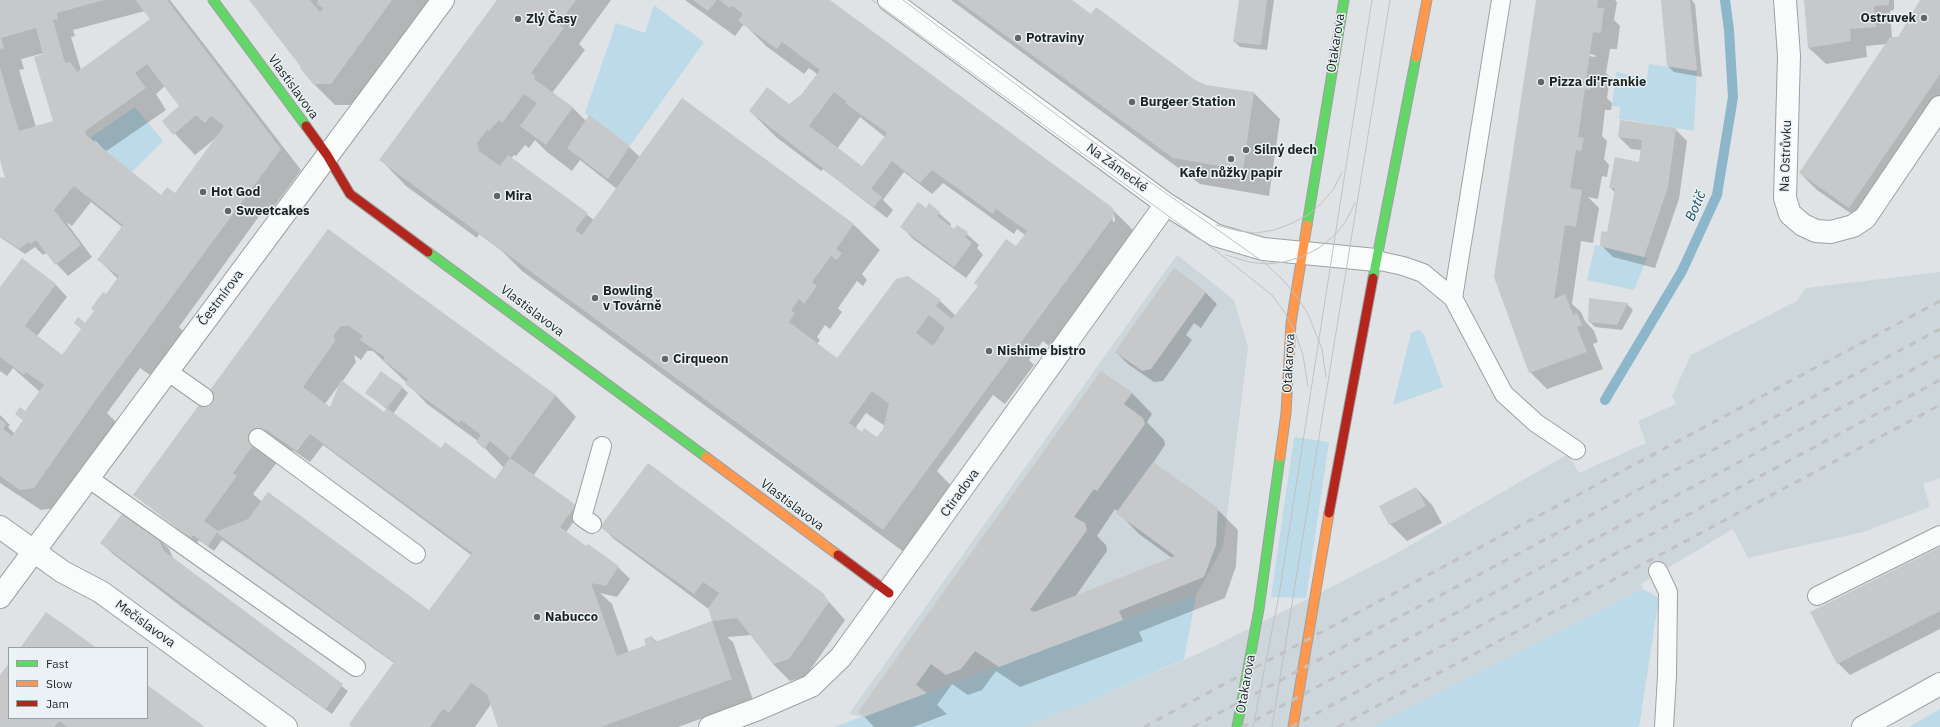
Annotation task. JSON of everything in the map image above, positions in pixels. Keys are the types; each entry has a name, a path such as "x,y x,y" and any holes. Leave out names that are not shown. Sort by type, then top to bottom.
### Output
{"main road":[{"name":"Vlastislavova","path":"213,0 327,155 350,194 889,593"},
{"name":"Otakarova","path":"1237,727 1259,609 1282,444 1286,413 1291,323 1344,0"},
{"path":"1293,727 1336,472 1427,0"}],"street":[{"name":"Čestmírova","path":"0,597 443,0"},
{"name":"Na Zámecké","path":"889,0 1194,223 1221,237 1263,249 1376,260"},
{"name":"Na Ostrůvku","path":"1785,0 1789,56 1785,198 1787,209 1803,225 1823,233 1842,230 1865,218 1940,108"},
{"name":"Ctiradova","path":"710,727 758,710 811,686 841,657 889,593 1166,204"},
{"name":"Mečislavova","path":"0,527 63,572 101,592 286,727"},
{"path":"1863,727 1940,684"}],"lane":[{"path":"1453,298 1500,0"},
{"path":"1376,260 1403,266 1423,273 1453,298 1504,394 1536,423 1576,450"},
{"path":"167,371 204,398"},
{"path":"258,438 416,554"},
{"path":"592,524 582,517 602,446"},
{"path":"88,478 356,667"},
{"path":"1817,596 1940,535"},
{"path":"1658,571 1668,592 1667,676 1664,727"}],"shaded area":[{"path":"654,5 704,42 630,146 585,113 616,23 645,33"},
{"path":"1649,64 1697,71 1694,131 1619,119 1620,107 1612,106 1616,72 1647,78"},
{"path":"135,107 163,141 132,172 90,138"},
{"path":"1595,245 1647,258 1634,290 1587,280"},
{"path":"1177,255 1234,300 1248,347 1223,547 1196,596 1123,620 864,717 849,714"},
{"path":"1940,272 1940,478 1923,484 1930,507 1863,532 1748,558 1733,529 1641,584 1643,589 1372,727 1023,727 1083,704 1213,647 1390,557 1568,454 1579,473 1646,443 1638,421 1676,404 1672,396 1691,355 1797,301 1806,288"},
{"path":"1419,330 1424,335 1443,387 1393,405 1411,333"},
{"path":"1294,437 1329,442 1306,598 1271,597"},
{"path":"1643,589 1659,598 1639,727 1372,727"},
{"path":"1196,596 1184,659 1083,704 1023,727 834,727 1123,620"},
{"path":"1940,709 1940,727 1909,727"}],"building":[{"path":"0,0 104,0 57,13 58,19 53,20 65,63 70,62 77,72 150,19 135,0 167,0 281,149 95,401 34,488 20,490 0,476 0,419 6,424 3,429 12,436 23,420 15,414 20,407 25,411 44,385 26,372 24,375 0,357 0,287 22,258 56,284 25,326 62,355 81,329 74,323 78,317 85,323 94,311 91,308 103,292 106,294 119,276 97,260 123,225 74,186 54,210 81,245 55,265 36,240 31,244 29,242 19,249 0,236 0,177 5,178 0,160 0,68 19,131 53,121 34,57 43,54 36,28 1,38 4,48 0,49","holes":["147,64 179,106 162,121 173,135 196,115 205,123 211,116 224,126 175,193 167,187 161,195 86,135 85,131 146,88 135,73"]},
{"path":"249,0 310,0 320,12 323,8 317,4 318,0 392,0 331,84 313,84"},
{"path":"497,0 576,0 558,24 564,28 531,73 535,76 534,79 573,107 546,145 520,126 537,103 524,94 502,123 499,120 489,131 487,130 477,143 479,151 500,166 508,155 588,213 575,230 582,235 682,98 854,224 836,249 842,253 837,260 831,256 812,282 817,286 804,304 799,299 791,311 795,313 789,322 837,358 896,279 908,276 941,300 936,306 952,319 978,286 974,283 1006,239 1016,246 1027,231 996,209 993,214 932,170 920,183 892,161 871,189 882,197 874,207 749,111 767,87 789,104 801,95 820,70 782,42 777,49 738,21 743,14 732,6 730,8 719,0 830,0 1113,208 1114,216 883,530 379,160","holes":["834,92 846,101 845,103 887,133 862,166 809,126","929,315 945,328 933,346 916,333","872,391 889,404 883,429 877,437 864,428 862,432 849,423"]},
{"path":"693,0 717,0 708,11"},
{"path":"957,0 1072,0 1091,14 1096,7 1195,80 1206,85 1254,92 1243,170 1173,158"},
{"path":"1239,0 1267,0 1261,45 1233,42"},
{"path":"1536,0 1598,0 1597,8 1604,8 1601,33 1593,32 1586,80 1592,81 1590,90 1585,89 1578,137 1584,138 1581,151 1576,150 1570,188 1582,190 1576,227 1565,225 1554,299 1565,294 1573,315 1577,313 1582,325 1577,327 1587,352 1529,373 1494,277"},
{"path":"1661,0 1690,0 1697,71 1667,66"},
{"path":"1804,0 1889,0 1889,5 1874,6 1876,27 1850,29 1851,41 1808,48"},
{"path":"1920,0 1940,0 1940,74 1849,208 1799,173 1890,37 1898,37"},
{"path":"589,115 630,146 608,179 567,148"},
{"path":"1620,120 1676,128 1668,187 1644,257 1600,246 1601,231 1607,232 1615,188 1609,188 1615,157 1639,162 1642,140 1618,137"},
{"path":"918,202 926,208 929,203 940,212 937,216 954,229 957,225 968,232 965,237 972,243 954,267 900,227"},
{"path":"328,229 556,395 510,458 576,505 560,527 586,546 588,544 619,566 606,586 591,583 617,656 646,645 644,639 652,636 655,642 712,621 732,679 601,727 498,727 487,694 471,683 449,713 443,709 430,727 352,727 349,724 394,662 218,534 218,531 208,546 193,535 191,538 133,495","holes":["341,326 349,326 363,336 360,340 385,357 383,360 408,379 405,384 459,423 461,420 481,435 476,442 484,449 490,441 510,458 495,479 445,442 441,448 387,408 384,412 341,380 330,407 303,387 335,341 334,335","265,429 297,451 310,434 472,553 429,610 268,492 248,519 218,531 204,521 237,476 233,473"]},
{"path":"1174,268 1206,292 1151,369 1142,371 1115,352"},
{"path":"1589,298 1628,303 1617,325 1588,322"},
{"path":"381,371 403,387 387,408 365,393"},
{"path":"1101,371 1132,393 1124,404 1143,418 1145,424 1097,491 1094,489 1074,517 1085,523 1087,530 1030,610 1034,612 1175,556 1116,513 1153,462 1218,508 1216,545 1204,577 1119,611 1123,620 999,667 975,651 961,669 946,675 931,664 916,685 927,693 864,717 858,712"},
{"path":"648,463 823,593 829,602 789,659 773,664 737,618 712,621 708,608 719,593 703,582 694,594 600,527"},
{"path":"1416,487 1426,506 1389,525 1379,506"},
{"path":"124,511 157,536 164,551 343,684 326,709 100,543"},
{"path":"1940,547 1940,611 1837,664 1810,612"},
{"path":"46,612 96,647 21,647"},
{"path":"8,664 8,719 148,719 148,686 205,727 68,727 59,721 54,727 0,727 0,675"}],"waterway":[{"name":"Botič","path":"1605,400 1682,271 1717,195 1733,97 1729,30 1725,0"}],"tram line":[{"path":"872,0 1215,250 1272,295 1285,313 1295,332 1303,355 1308,387"},
{"path":"903,0 1088,138 1266,264 1283,280 1298,298 1308,314 1322,349 1326,377"},
{"path":"1253,727 1279,595 1372,0"},
{"path":"1272,727 1390,0"},
{"path":"1216,225 1239,231 1256,233 1274,230 1290,224 1308,215 1322,203 1334,188 1342,172"},
{"path":"1226,255 1249,262 1266,264 1284,262 1301,257 1319,248 1335,235 1346,221 1355,203"}],"railway":[{"path":"1144,727 1940,301"},
{"path":"1193,727 1940,329"},
{"path":"1242,727 1940,355"},
{"path":"1291,727 1940,380"},
{"path":"1338,727 1940,405"}],"traffic: fast":[{"path":"213,0 306,126"},
{"path":"1307,225 1344,0"},
{"path":"1373,278 1416,57"},
{"path":"428,252 706,457"},
{"path":"1237,727 1259,609 1280,457"}],"traffic: slow":[{"path":"1416,57 1427,0"},
{"path":"1280,457 1286,413 1291,323 1307,225"},
{"path":"706,457 838,555"},
{"path":"1293,727 1329,513"}],"traffic: jam":[{"path":"306,126 327,155 350,194 428,252"},
{"path":"1329,513 1373,278"},
{"path":"838,555 889,593"}],"place":[{"name":"Ostruvek","path":"1924,18"},
{"name":"Zlý Časy","path":"518,19"},
{"name":"Potraviny","path":"1018,38"},
{"name":"Pizza di'Frankie","path":"1541,82"},
{"name":"Burgeer Station","path":"1132,102"},
{"name":"Silný dech","path":"1246,150"},
{"name":"Kafe nůžky papír","path":"1231,159"},
{"name":"Hot God","path":"203,192"},
{"name":"Mira","path":"497,196"},
{"name":"Sweetcakes","path":"228,211"},
{"name":"Bowling v Továrně","path":"595,298"},
{"name":"Nishime bistro","path":"989,351"},
{"name":"Cirqueon","path":"665,359"},
{"name":"Nabucco","path":"537,617"}]}
